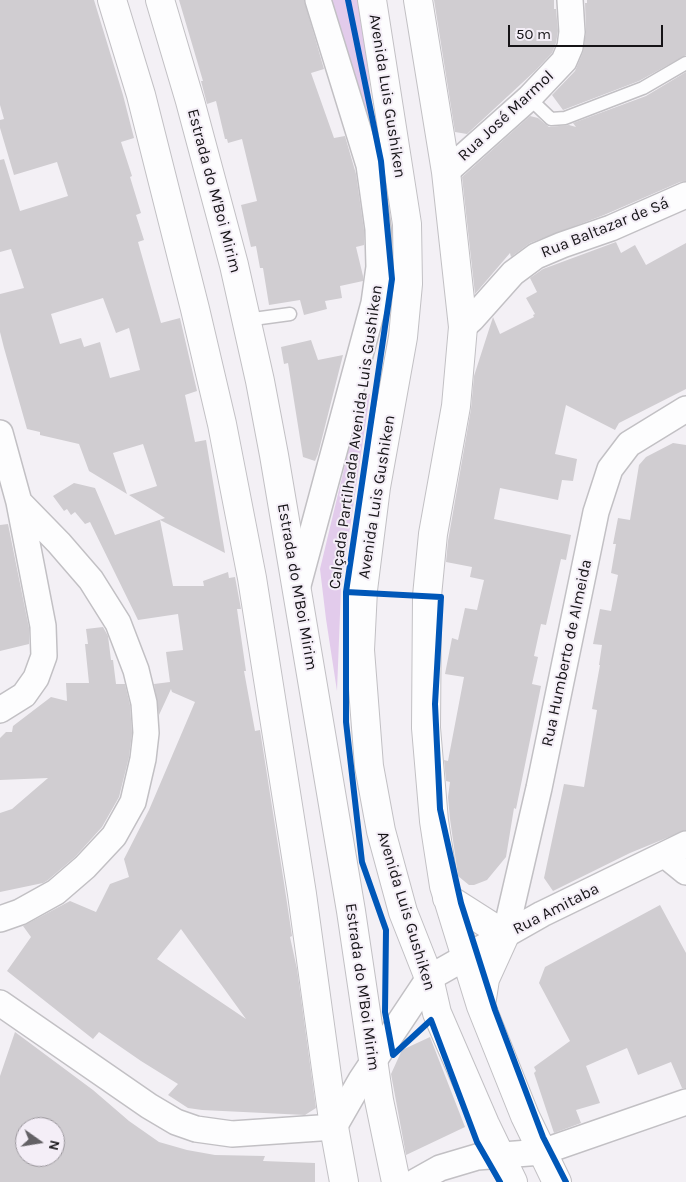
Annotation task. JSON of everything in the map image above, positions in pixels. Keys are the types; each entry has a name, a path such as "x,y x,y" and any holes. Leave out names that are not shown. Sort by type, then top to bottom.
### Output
{"main road":[{"path":"112,0 141,95 222,424 258,616 302,894 334,1128 344,1182"},
{"name":"Estrada do M'Boi Mirim","path":"160,0 190,101 234,265 274,455 351,911 373,1063 396,1182"},
{"name":"Avenida Luis Gushiken","path":"372,0 407,224 408,284 403,337 371,518 363,590 360,650 369,766 381,831 404,912 429,978 437,1013 499,1155 513,1182"},
{"path":"418,0 446,172 463,327 456,406 433,534 427,596 426,728 434,821 446,892 481,1006 525,1116 557,1182"},
{"path":"446,892 505,935 485,979 481,1006"}],"street":[{"path":"297,589 374,303 379,267 378,229 369,165 318,0"},
{"name":"Rua José Marmol","path":"446,172 528,98 564,61 570,47 572,32 570,0"},
{"name":"Rua Baltazar de Sá","path":"463,327 513,273 536,256 611,228 686,195"},
{"name":"Rua Humberto de Almeida","path":"505,935 539,788 596,512 610,469 629,444 686,409"},
{"path":"0,434 19,502 43,626 44,656 36,678 24,695 0,710"},
{"path":"0,919 20,912 56,892 85,867 114,836 133,802 143,759 146,734 144,703 136,670 118,623 91,580 59,543 19,502"},
{"path":"676,849 686,872"},
{"name":"Rua Amitaba","path":"429,978 542,914 676,849"},
{"path":"0,1002 149,1106 176,1122 196,1129 232,1134 334,1128 373,1063 429,978"},
{"path":"415,1182 440,1168 477,1157 542,1152 686,1102"}],"lane":[{"path":"528,98 551,119 565,118 643,88 686,63"},
{"path":"246,320 290,314"}],"shaded area":[{"path":"325,0 361,0 376,148"},
{"path":"362,394 370,394 341,588 337,691 320,569"}],"building":[{"path":"0,0 94,0 134,138 121,142 141,213 136,215 144,240 138,242 161,323 180,318 197,391 185,395 195,442 206,440 225,553 160,520 173,586 204,586 203,581 228,572 229,578 235,577 241,609 237,609 246,671 244,671 255,731 260,730 292,936 290,937 297,969 316,1108 305,1115 188,1108 168,1095 178,1084 99,1032 93,1039 7,971 31,937 23,926 70,901 96,912 110,884 129,877 124,859 149,810 195,702 172,692 171,689 159,715 154,684 170,682 166,652 183,650 178,614 138,620 90,522 85,524 75,512 71,515 67,509 64,511 53,496 74,483 95,488 115,535 165,518 129,495 157,486 143,444 113,453 127,494 89,471 79,444 40,435 40,432 27,429 0,332 0,294 24,288 11,249 0,252 0,160 4,159 20,211 68,196 57,162 14,175 0,128 0,120 4,119 0,105","holes":["103,298 116,333 129,328 140,370 110,378 100,342 84,347 81,338 60,344 51,314","181,929 246,1019 157,959"]},
{"path":"179,0 304,0 324,69 311,73 334,138 345,136 356,174 364,230 364,245 356,247 363,281 340,286 342,298 325,301 327,309 304,315 300,300 269,305 263,268 260,268 256,246 251,247 241,205 257,201 242,139 228,143 227,139 225,139 216,101 207,104 201,81 203,81"},
{"path":"434,0 554,0 558,31 552,53 467,134 455,132"},
{"path":"587,0 686,0 686,55 639,81 563,110 552,95 575,71 583,52 586,31 585,3 587,3"},
{"path":"686,72 686,181 530,243 511,257 510,253 475,294 462,177 530,116 538,118 549,127 569,125 576,127 573,123 646,96"},
{"path":"616,242 621,253 635,245 646,265 686,243 686,389 619,423 615,430 566,405 555,454 577,459 573,481 562,480 558,500 500,488 494,519 571,535 566,560 561,559 546,625 541,624 534,656 538,657 532,684 541,686 516,809 514,808 506,857 487,880 469,885 458,876 448,797 450,782 446,781 444,760 448,761 464,677 445,674 452,638 458,640 465,608 477,610 484,580 470,577 472,567 446,562 471,409 474,376 493,317 500,334 534,317 533,315 535,314 526,298 537,292 530,278 543,269"},
{"path":"311,340 318,360 343,355 315,461 303,457 288,363 284,364 281,347"},
{"path":"673,443 686,445 686,830 630,853 553,891 544,878 564,784 584,787 597,710 592,709 602,645 593,644 600,609 611,611 618,575 611,573 616,544 613,544 618,518 630,520 639,465 646,457"},
{"path":"8,524 29,628 29,644 0,651 0,525"},
{"path":"103,627 108,636 116,684 125,684 130,705 132,733 129,757 119,797 102,827 75,857 48,880 43,883 0,892 0,813 12,809 48,778 0,780 0,738 6,732 12,732 13,726 51,697 67,701 66,683 89,683 85,644 88,644 86,629"},
{"path":"660,905 686,953 686,1088 682,1088 671,1062 638,1075 627,1048 586,1066 600,1103 576,1110 581,1123 554,1133 534,1073 536,1071 534,1067 570,1041 539,983 545,967"},
{"path":"15,1032 93,1090 129,1121 159,1142 215,1155 265,1156 263,1161 315,1163 315,1182 0,1182 0,1076"},
{"path":"430,1037 465,1127 406,1155 391,1074 402,1050"}],"cycle path":[{"name":"Calçada Partilhada Avenida Luis Gushiken","path":"348,0 381,161 392,279 346,592 346,722 362,862 386,930 385,1012 393,1055 431,1020 477,1142 500,1182"},
{"name":"Calçada Partilhada Avenida Luis Gushiken","path":"346,592 441,597 435,704 440,809 461,903 495,1010 543,1137 566,1182"}]}
